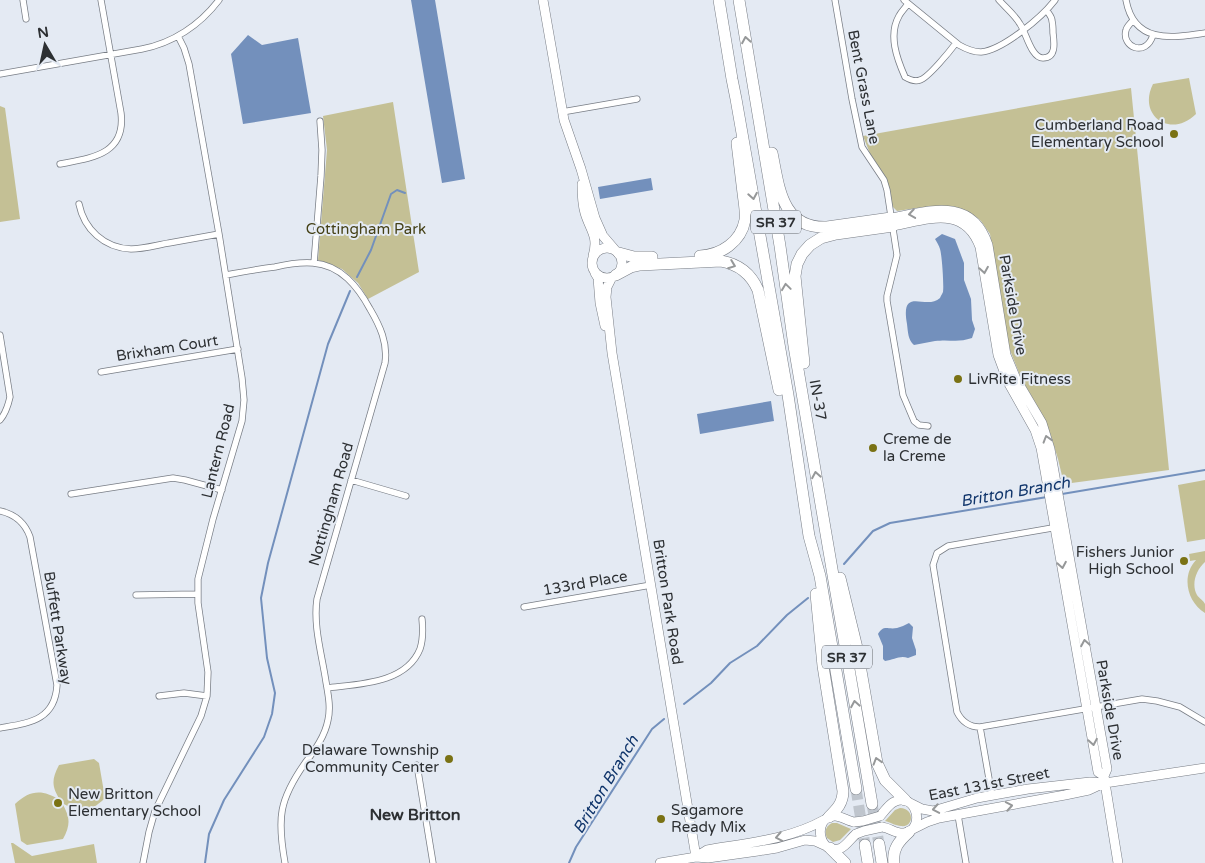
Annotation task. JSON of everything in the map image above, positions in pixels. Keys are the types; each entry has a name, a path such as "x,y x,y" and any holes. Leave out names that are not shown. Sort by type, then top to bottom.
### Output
{"highway":[{"name":"IN-37","path":"719,0 788,395 809,536 820,576 856,788"},
{"name":"IN-37","path":"739,0 780,246 794,346 872,804"},
{"path":"751,70 759,94 781,196 789,211 804,222 822,227 892,222"},
{"path":"617,252 639,257 709,255 726,248 737,237 742,229 745,216 732,97 732,79"},
{"path":"810,439 811,415 795,276 798,261 807,248 826,236 892,222"},
{"path":"614,276 640,264 721,262 736,265 749,276 757,287 759,294 802,491"},
{"path":"822,510 832,540 857,648 877,763 885,780 907,801"},
{"path":"809,536 821,649 843,791 840,804 826,818"},
{"path":"894,863 895,848 910,831"},
{"path":"879,844 882,863"},
{"path":"865,845 868,863"},
{"path":"828,847 846,863"}],"street":[{"path":"23,0 26,19"},
{"path":"60,164 87,159 101,154 110,148 118,137 120,129 121,118 101,0"},
{"path":"0,74 110,55 165,42 178,36 202,18 219,0"},
{"path":"543,0 566,127 583,176 594,213 601,231 622,262 622,267 614,276 602,277 597,274 592,266 596,247 584,206 583,176"},
{"name":"Bent Grass Lane","path":"835,0 862,147 885,183 892,222 897,255 887,301 902,394 914,421 919,425 928,426"},
{"path":"999,0 1019,21 1026,38 1038,56 1043,58 1051,55 1054,48 1052,21 1047,10"},
{"path":"956,43 925,78 917,81 905,77 896,49 894,31 906,2 956,43 966,49 983,52 1016,35 1047,10 1056,0"},
{"path":"1126,0 1133,20 1140,28 1153,35 1170,37 1205,33"},
{"path":"1133,20 1128,27 1126,35 1131,46 1143,48 1149,43 1153,35"},
{"name":"Lantern Road","path":"143,863 155,811 198,723 207,696 208,672 197,594 200,566 240,428 244,407 238,349 189,64 178,36"},
{"path":"562,112 637,99"},
{"path":"314,263 321,176 320,121"},
{"path":"80,204 83,218 91,230 105,242 123,248 138,248 219,234"},
{"name":"Parkside Drive","path":"892,222 940,210 954,211 967,221 974,222 985,236 1006,355 1016,379 1046,433 1050,449 1053,487 1092,708 1107,769 1104,780 1118,863"},
{"path":"593,256 600,249 610,248 617,252"},
{"name":"Nottingham Road","path":"226,275 289,264 314,263 336,270 348,278 364,297 379,324 385,342 385,363 316,604 317,626 329,712 325,731 316,749 292,782 283,807 281,830 285,863"},
{"name":"Britton Park Road","path":"594,270 598,278 600,303 612,353"},
{"name":"Britton Park Road","path":"614,276 607,287 606,297 612,353 696,857"},
{"path":"0,335 10,397 5,413 0,420"},
{"name":"Brixham Court","path":"101,372 238,349"},
{"path":"71,494 172,478 222,490"},
{"path":"351,480 406,496"},
{"name":"Buffett Parkway","path":"0,511 10,514 18,520 26,528 30,537 57,685 52,704 42,716 30,722 0,728"},
{"path":"1060,527 948,546 937,553 933,564 957,712 960,719 974,726 980,726 1142,700 1157,701 1180,707 1205,722"},
{"name":"133rd Place","path":"524,607 651,585"},
{"path":"136,594 197,594"},
{"path":"327,688 382,680 402,671 415,658 420,648 423,632 422,619"},
{"path":"158,696 184,693 207,696"},
{"path":"980,726 992,796"},
{"path":"417,765 433,863"},
{"name":"East 131st Street","path":"907,801 922,809 932,811 992,796 1067,784 1205,768"},
{"name":"East 131st Street","path":"910,831 933,820 1090,790 1104,780"},
{"path":"660,863 777,848 805,840 815,841 837,849 843,847 856,834 869,830 882,827 897,833 910,831 916,823 916,817 914,808 907,801 900,800 893,803 880,816 863,821 854,822 838,816 826,818 792,835 706,850 696,857"},
{"path":"958,815 966,863"},
{"path":"826,818 820,832 822,840 828,847"}],"green space":[{"path":"1189,78 1196,114 1186,121 1176,124 1167,124 1159,120 1149,106 1149,96 1153,84"},
{"path":"1131,88 1169,470 1064,484 1050,433 1043,416 1021,378 1008,345 990,234 981,221 972,214 951,207 941,206 897,211 892,206 887,180 871,156 863,136"},
{"name":"Cottingham Park","path":"393,102 419,272 368,299 358,283 342,269 318,260 327,150 323,116"},
{"path":"0,106 5,108 20,219 0,222"},
{"path":"1205,480 1205,539 1187,542 1178,485"},
{"path":"1205,551 1205,562 1197,573 1194,586 1197,595 1205,604 1205,613 1190,596 1188,581 1191,566 1196,560 1190,561 1189,554"},
{"path":"94,759 99,763 105,798 94,807 84,810 74,809 62,803 67,812 68,821 63,839 27,845 21,841 15,804 26,796 36,793 54,796 60,800 55,791 54,783 59,765"},
{"path":"905,809 911,815 908,824 899,826 885,821 895,810"},
{"path":"832,823 837,823 851,829 840,840 833,842 827,838 826,833 827,827"},
{"path":"11,843 32,856 94,844 97,863 15,863"}],"water":[{"path":"411,0 435,0 465,179 442,183"},
{"path":"248,35 262,45 298,38 311,113 243,124 231,54"},
{"path":"651,178 653,190 600,199 598,187"},
{"path":"942,234 955,239 964,263 964,280 971,299 972,320 975,329 972,338 914,345 908,333 907,305 916,301 934,301 940,298 943,292 941,252 935,239"},
{"path":"771,401 774,421 700,434 697,414"},
{"path":"909,623 913,627 912,638 916,655 885,661 883,659 883,646 878,634 884,628 897,628"}],"waterway":[{"path":"357,277 371,250 391,194 397,190 405,193"},
{"path":"205,863 209,834 224,800 264,737 272,714 275,693 267,658 261,598 268,563 328,344 350,291"},
{"name":"Britton Branch","path":"1062,494 1205,470"},
{"name":"Britton Branch","path":"844,564 873,531 890,523 1047,497"},
{"name":"Britton Branch","path":"684,704 711,683 730,663 757,646 787,615 808,598"},
{"name":"Britton Branch","path":"569,863 576,847 652,729 664,719"}],"tunnel":[{"path":"856,789 865,845"},
{"path":"872,804 879,844"}],"place":[{"name":"Cumberland Road Elementary School","path":"1174,134"},
{"name":"LivRite Fitness","path":"958,379"},
{"name":"Creme de la Creme","path":"873,448"},
{"name":"Fishers Junior High School","path":"1184,561"},
{"name":"Delaware Township Community Center","path":"449,759"},
{"name":"New Britton Elementary School","path":"58,803"},
{"name":"Sagamore Ready Mix","path":"661,819"}],"district":[{"name":"New Britton","path":"415,814"}]}
